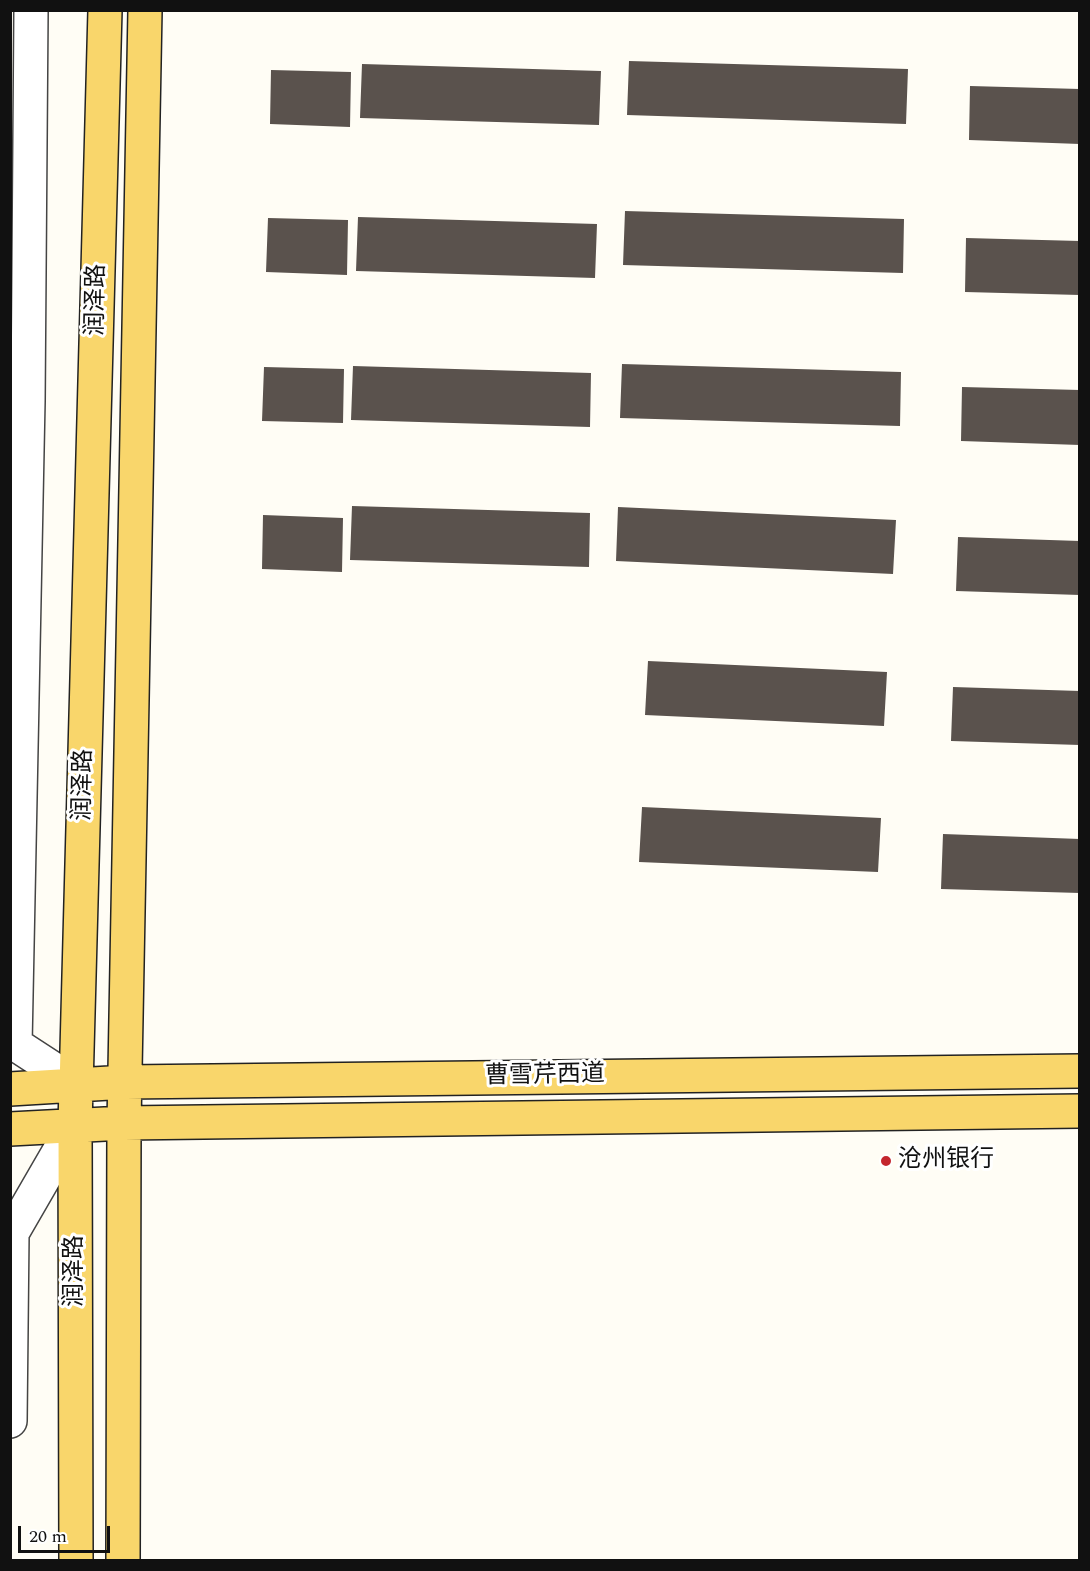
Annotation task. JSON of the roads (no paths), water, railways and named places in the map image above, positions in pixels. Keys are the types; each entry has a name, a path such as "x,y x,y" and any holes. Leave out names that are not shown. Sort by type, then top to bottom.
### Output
{"main road":[{"name":"润泽路","path":"76,1560 75,1124 78,1085 105,10"},
{"name":"润泽路","path":"123,1560 124,1123 145,10"},
{"name":"曹雪芹西道","path":"10,1089 126,1082 1080,1071"},
{"name":"曹雪芹西道","path":"10,1129 124,1123 1080,1111"}],"street":[{"path":"31,10 21,49 15,1044 78,1085"},
{"path":"10,1421 12,1233 75,1124"}],"place":[{"name":"沧州银行","path":"886,1161"}]}
